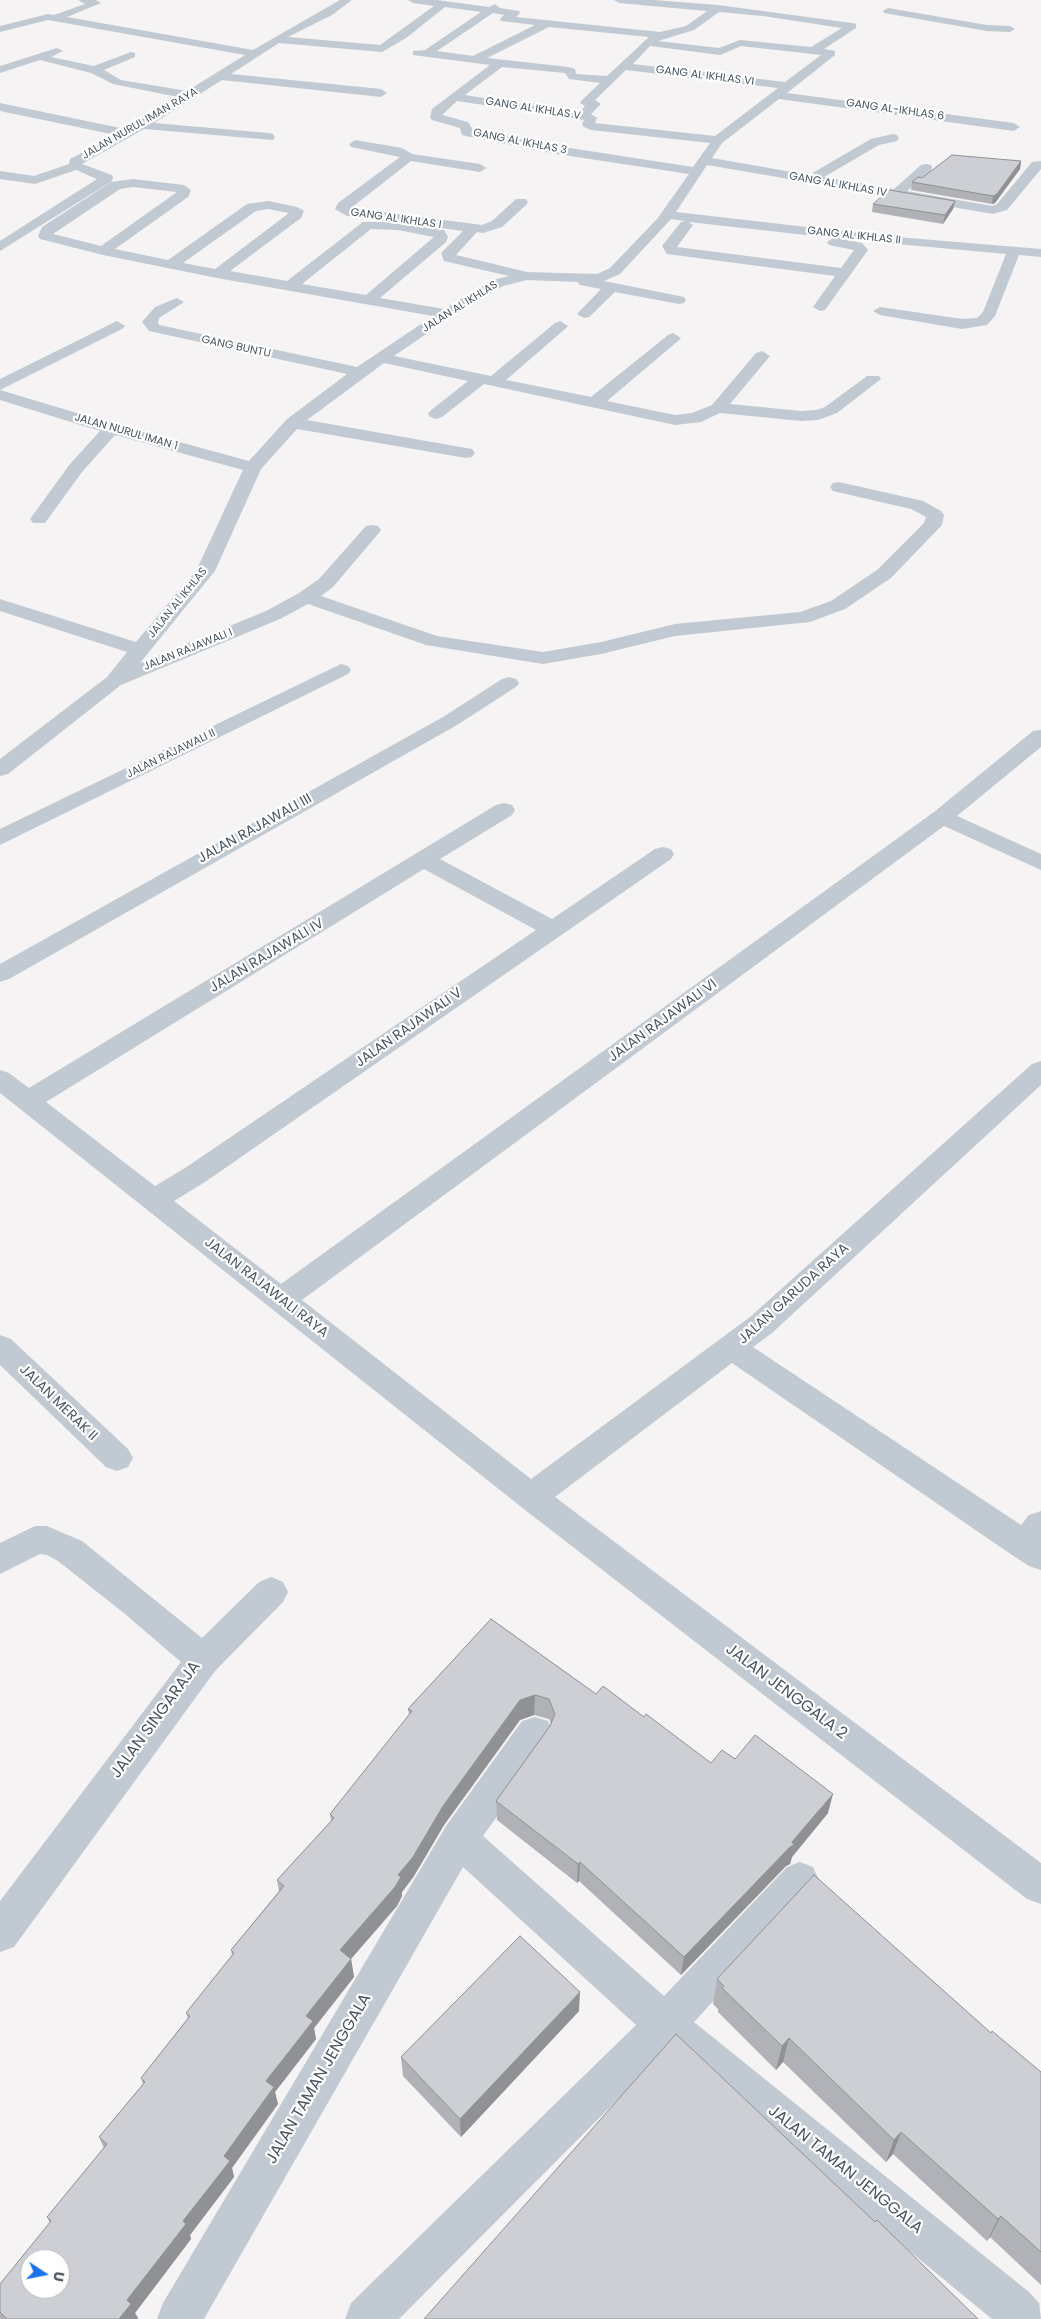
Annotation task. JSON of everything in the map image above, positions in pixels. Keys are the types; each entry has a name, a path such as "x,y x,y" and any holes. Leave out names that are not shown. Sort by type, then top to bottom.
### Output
{"street":[{"path":"54,18 96,3 82,0"},
{"name":"JALAN NURUL IMAN RAYA","path":"0,247 108,178 76,166 75,162 221,76 292,30 328,13 347,0"},
{"path":"413,0 515,13 505,19 660,35"},
{"path":"427,52 504,0"},
{"path":"619,0 715,5 851,24 813,51 740,43 720,52 648,42"},
{"path":"874,15 918,3"},
{"path":"377,50 402,36 443,4"},
{"path":"581,117 595,104 586,103 648,42 660,35 690,28 715,5"},
{"path":"888,11 987,28 1010,29"},
{"path":"0,29 43,17 54,18 257,54"},
{"path":"474,60 548,23"},
{"path":"279,40 400,52 427,52 474,60 568,70 572,72 570,75 574,77 610,80"},
{"path":"0,70 70,47"},
{"name":"JALAN AL IKHLAS","path":"114,681 206,571 252,467 293,423 360,372 446,314 498,283 527,276 576,279 599,278 614,271 665,218 718,140 831,53 813,51"},
{"path":"95,70 131,55"},
{"path":"0,58 21,63"},
{"path":"39,58 95,70 117,82 137,87 216,92"},
{"name":"GANG AL IKHLAS 3","path":"500,63 455,96 435,114 436,117 464,125 467,128 462,134 550,149 700,166"},
{"name":"GANG AL IKHLAS VI","path":"625,66 781,90"},
{"path":"221,76 381,93"},
{"path":"326,102 341,90"},
{"name":"GANG AL-IKHLAS 6","path":"781,90 1014,127"},
{"name":"GANG AL IKHLAS V","path":"455,96 592,119 588,124 591,126 718,140"},
{"path":"0,107 126,133"},
{"path":"142,124 269,138"},
{"path":"810,180 875,142 893,138"},
{"path":"355,144 402,152 408,157 480,168"},
{"path":"425,159 443,148"},
{"name":"GANG AL IKHLAS I","path":"408,157 342,209 350,213 472,230"},
{"name":"GANG AL IKHLAS IV","path":"700,166 810,180 998,210 1037,165 1041,165"},
{"path":"0,175 35,180 76,166"},
{"path":"895,195 926,168"},
{"path":"103,251 183,194 184,190 133,183 116,185 44,233 45,236 51,239 103,251 171,265 446,314"},
{"path":"472,230 494,226 521,202"},
{"path":"171,265 252,207 268,205 297,211 296,215 217,274"},
{"path":"665,218 686,225 772,242 860,247 861,250 846,273 820,307"},
{"name":"GANG AL IKHLAS II","path":"665,218 885,240 1041,253"},
{"path":"290,286 368,225 398,226 439,233 441,237 439,242 370,299"},
{"path":"686,225 669,246 672,251 846,273"},
{"path":"0,228 22,234"},
{"name":"GANG AL IKHLAS I","path":"472,230 448,253 448,258 527,276"},
{"path":"757,263 772,242"},
{"path":"880,311 962,324 982,322 990,313 1014,251"},
{"path":"576,279 611,288 679,300"},
{"path":"584,314 611,288"},
{"name":"GANG BUNTU","path":"177,302 160,310 153,316 150,322 154,328 360,372"},
{"path":"0,385 117,326"},
{"path":"436,414 489,380 560,326"},
{"path":"594,403 673,338"},
{"path":"382,358 675,420 695,418 718,408 762,356"},
{"path":"718,408 801,416 818,415 831,410 873,379"},
{"name":"JALAN NURUL IMAN 1","path":"0,395 111,429 252,467"},
{"path":"293,423 466,453"},
{"path":"39,519 76,468 111,429"},
{"path":"306,597 433,641 543,658 602,648 675,630 803,618 838,605 884,574 933,525 935,515 918,505 839,487"},
{"name":"JALAN RAJAWALI I","path":"0,768 114,681 273,615 306,597 331,578 372,530"},
{"path":"0,605 140,650"},
{"name":"JALAN RAJAWALI II","path":"0,838 341,670"},
{"name":"JALAN RAJAWALI III","path":"0,974 450,721 497,693 509,683"},
{"name":"JALAN RAJAWALI VI","path":"281,1300 942,817 1041,736"},
{"name":"JALAN RAJAWALI IV","path":"28,1101 504,810"},
{"path":"942,817 1041,863"},
{"name":"JALAN RAJAWALI V","path":"154,1200 195,1175 663,854"},
{"path":"425,860 552,930"},
{"name":"JALAN GARUDA RAYA","path":"531,1497 761,1325 1041,1070"},
{"name":"JALAN RAJAWALI RAYA","path":"0,1079 531,1497"},
{"name":"JALAN MERAK II","path":"0,1347 117,1458"},
{"path":"732,1348 1035,1542"},
{"name":"JALAN JENGGALA 2","path":"531,1497 1041,1886"},
{"name":"JALAN SINGARAJA","path":"0,1560 35,1540 47,1540 64,1548 137,1604 203,1660 0,1933"},
{"path":"203,1660 271,1592"},
{"name":"JALAN TAMAN JENGGALA","path":"178,2319 459,1839 535,1733"},
{"name":"JALAN TAMAN JENGGALA","path":"459,1839 665,2024 1014,2315"},
{"path":"367,2319 665,2024 800,1880"}],"building":[{"path":"952,155 1021,161 997,194 993,196 912,182 918,177 922,178"},
{"path":"889,190 955,201 945,215 873,204"},
{"path":"491,1619 596,1694 603,1686 644,1717 646,1714 711,1763 722,1750 735,1759 755,1735 833,1794 792,1842 794,1845 684,1957 580,1862 578,1864 496,1801 550,1726 555,1714 549,1699 535,1695 520,1700 443,1806 413,1857 398,1875 401,1877 395,1887 340,1950 351,1959 306,2016 313,2021 266,2081 274,2087 224,2156 230,2161 183,2221 186,2224 127,2300 131,2304 119,2319 7,2319 0,2312 0,2284 20,2259 20,2299 70,2299 70,2249 28,2249 51,2221 47,2217 107,2144 99,2137 145,2082 141,2078 190,2016 186,2013 234,1953 231,1950 284,1886 277,1880 334,1818 330,1814 412,1711 408,1709"},
{"path":"814,1875 991,2033 992,2031 1041,2072 1041,2252 1001,2216 998,2219 901,2132 894,2140 789,2038 782,2046 722,1988 724,1986 717,1979"},
{"path":"520,1936 580,1992 460,2119 401,2057"},
{"path":"676,2034 875,2222 877,2220 978,2319 424,2319"}]}
